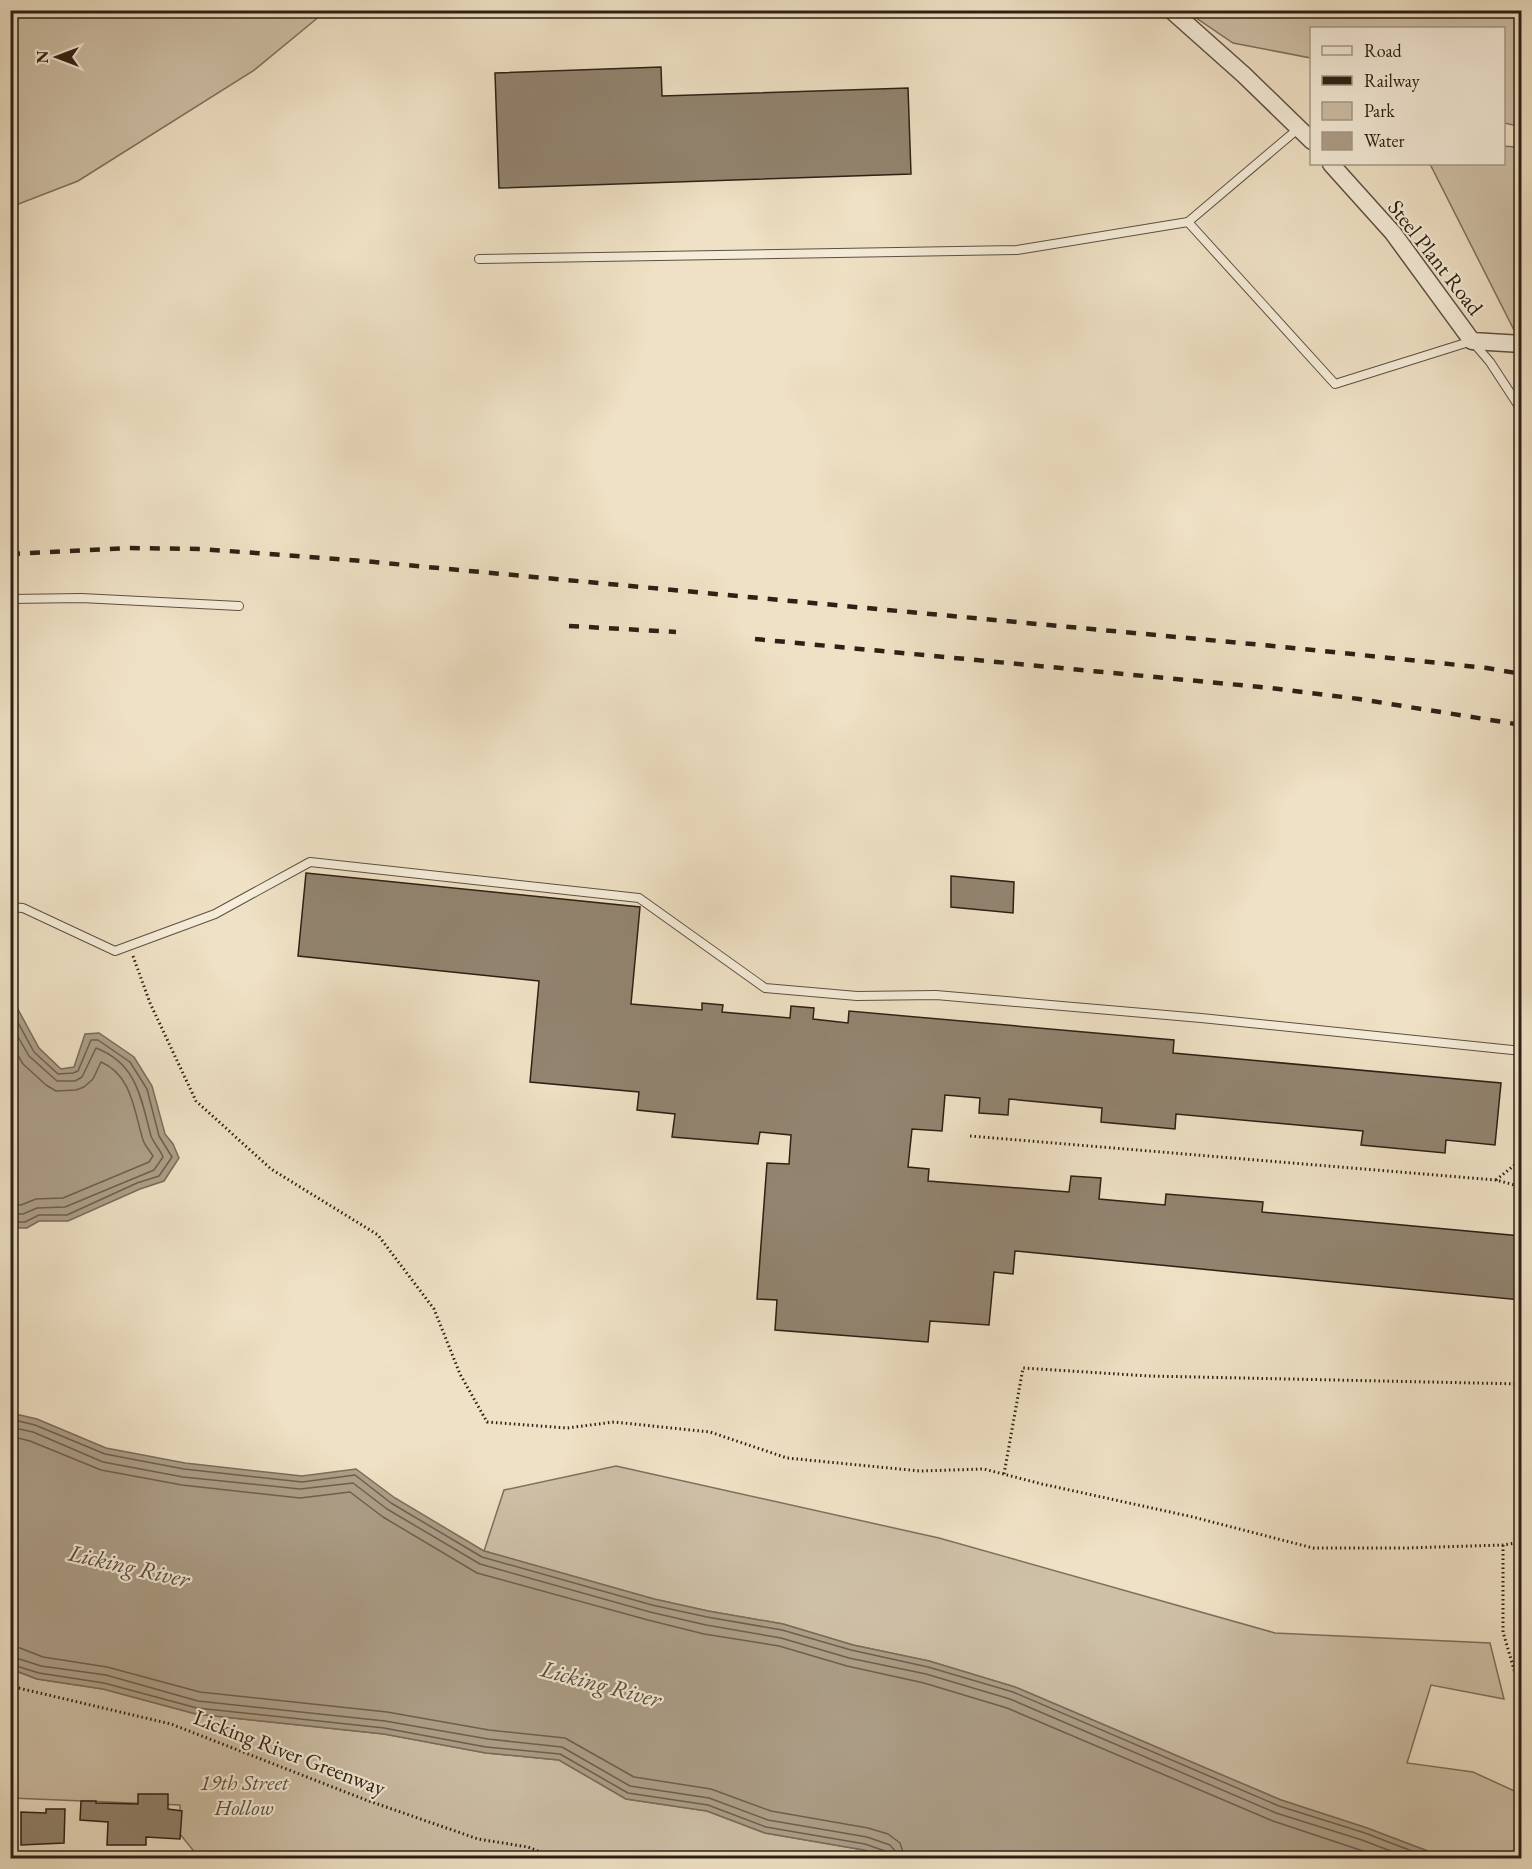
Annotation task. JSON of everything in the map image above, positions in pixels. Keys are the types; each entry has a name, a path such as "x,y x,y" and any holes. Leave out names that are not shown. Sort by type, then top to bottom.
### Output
{"street":[{"path":"1171,10 1310,140"},
{"name":"Steel Plant Road","path":"1332,165 1393,233 1472,341 1521,344"}],"lane":[{"path":"479,259 1017,250 1188,222 1299,128"},
{"path":"1188,222 1335,384 1472,341 1490,362 1521,411"},
{"path":"10,599 81,598 239,606"},
{"path":"10,907 23,908 115,951 215,914 310,862 639,898 765,988 857,996 936,995 1201,1018 1521,1051"}],"path":[{"path":"130,946 150,1003 196,1101 271,1169 378,1235 434,1310 460,1374 487,1422 567,1428 614,1422 710,1432 787,1458 920,1471 984,1469 1193,1517 1313,1548 1503,1545 1521,1542"},
{"path":"970,1136 1496,1180 1521,1187"},
{"path":"1496,1180 1521,1159"},
{"path":"1004,1474 1023,1368 1161,1376 1521,1384"},
{"path":"1503,1545 1503,1632 1521,1697"},
{"name":"Licking River Greenway","path":"10,1686 171,1724 366,1800 478,1839 528,1847 555,1858"}],"green space":[{"path":"11,10 326,11 253,71 78,181 11,207"},
{"path":"1186,11 1521,11 1521,332 1515,332 1431,165 1505,165 1505,146 1515,147 1518,126 1505,123 1505,27 1310,27 1310,58 1233,43"},
{"path":"616,1466 939,1538 1275,1633 1490,1643 1504,1699 1431,1685 1407,1763 1473,1772 1521,1794 1521,1858 1446,1858 1367,1828 1281,1800 1015,1687 929,1661 853,1645 783,1624 654,1599 484,1551 504,1490"},
{"name":"19th Street Hollow","path":"10,1669 37,1679 103,1689 196,1714 384,1734 486,1753 559,1760 626,1799 707,1811 765,1833 864,1850 890,1858 217,1858 216,1853 196,1854 180,1834 180,1805 11,1798"}],"water":[{"path":"11,1001 14,1002 39,1048 61,1069 74,1067 85,1034 99,1033 134,1057 152,1086 165,1134 173,1144 179,1158 164,1181 140,1189 68,1221 39,1221 27,1228 11,1228"},
{"name":"Licking River","path":"11,1413 37,1419 106,1448 185,1463 302,1476 356,1469 395,1498 484,1551 654,1599 783,1624 853,1645 929,1661 1015,1687 1281,1800 1367,1828 1446,1858 890,1858 864,1850 765,1833 707,1811 626,1799 559,1760 486,1753 384,1734 196,1714 103,1689 37,1679 11,1669"}],"building":[{"path":"661,67 662,96 908,88 911,174 499,188 495,73"},
{"path":"306,873 640,907 631,1004 702,1010 702,1003 723,1005 722,1012 790,1018 791,1006 814,1008 813,1019 848,1023 849,1011 1174,1040 1173,1053 1501,1083 1495,1145 1446,1140 1445,1153 1361,1145 1363,1131 1176,1114 1175,1129 1101,1122 1102,1108 1009,1099 1008,1115 979,1113 980,1098 945,1095 942,1131 912,1129 908,1167 929,1169 928,1181 1069,1192 1071,1176 1101,1178 1099,1199 1165,1205 1166,1194 1263,1202 1262,1212 1521,1236 1521,1300 1015,1251 1013,1274 994,1272 989,1325 930,1321 928,1342 775,1330 777,1300 757,1299 767,1163 789,1164 791,1135 760,1132 758,1144 672,1137 675,1114 637,1110 639,1092 530,1082 539,981 298,956"},
{"path":"951,876 1014,882 1013,913 951,907"},
{"path":"138,1794 168,1794 168,1809 182,1811 180,1839 146,1837 146,1845 107,1845 108,1822 80,1820 81,1801 138,1804"},
{"path":"46,1809 65,1809 64,1843 21,1845 21,1812 46,1813"}],"railway":[{"path":"10,554 129,548 201,549 363,561 1284,647 1487,668 1522,674"},
{"path":"569,626 676,632"},
{"path":"755,639 1271,688 1359,699 1522,725"}]}
